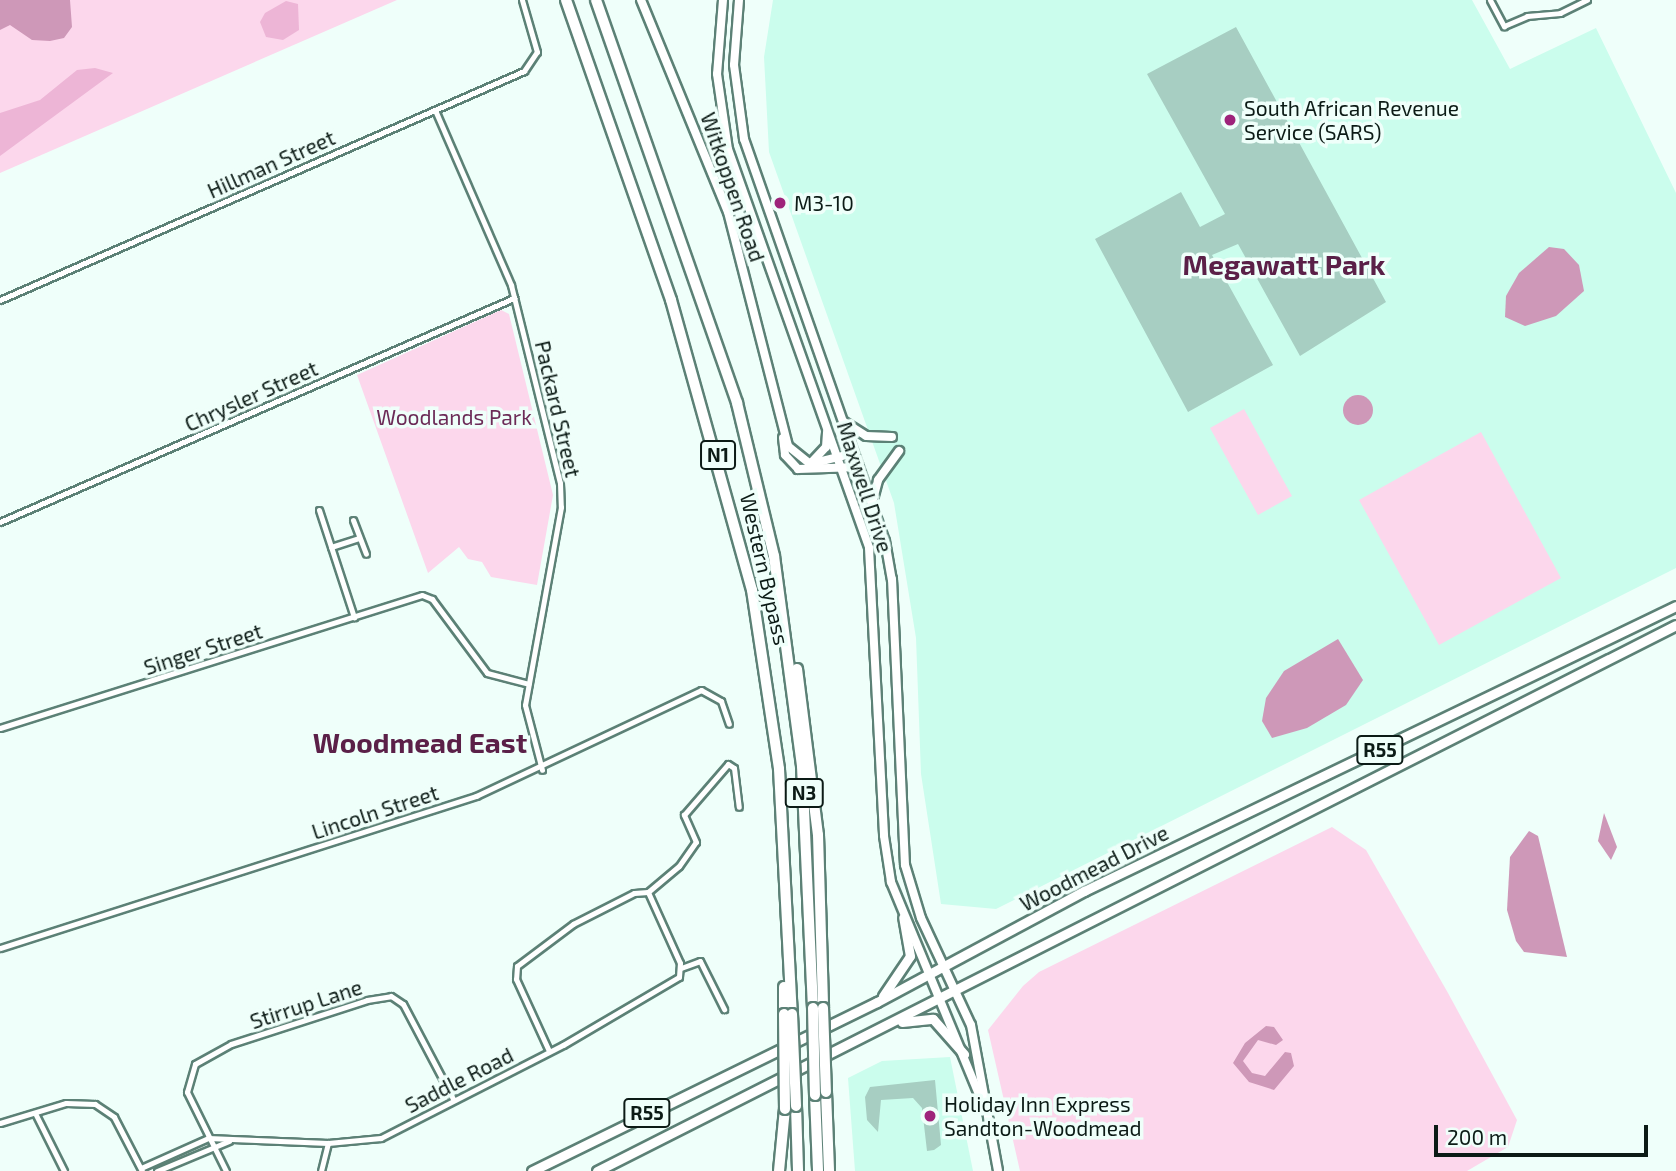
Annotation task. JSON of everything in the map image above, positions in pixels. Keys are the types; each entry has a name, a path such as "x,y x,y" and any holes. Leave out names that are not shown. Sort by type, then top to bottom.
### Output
{"highway":[{"name":"Western Bypass","path":"566,0 671,300 752,590 779,769 791,1107 798,1171"},
{"name":"Western Bypass","path":"596,0 737,403 785,618 807,836 818,1008 821,1094 818,1171"},
{"path":"821,1094 829,1171"},
{"path":"779,1171 791,1107"}],"main road":[{"name":"Witkoppen Road","path":"641,0 724,198 783,432 792,452 810,464"},
{"name":"Maxwell Drive","path":"723,0 719,99 728,149 840,457 871,562 884,836 903,919 942,997 985,1109"},
{"name":"Maxwell Drive","path":"739,0 737,105 751,169 872,504 892,579 905,865 921,918 946,965 971,1025 998,1171"},
{"path":"763,249 779,244"},
{"path":"842,420 866,436 892,437"},
{"path":"810,464 827,445 827,423"},
{"name":"Witkoppen Road","path":"783,432 783,452 794,467 844,470 859,467"},
{"path":"872,504 878,480 899,451"},
{"path":"810,464 854,453"},
{"name":"Woodmead Drive","path":"532,1171 877,1002 1095,885 1676,606"},
{"name":"R55","path":"597,1171 1676,625"},
{"path":"877,1002 908,961 910,942 903,919"},
{"path":"886,1026 933,1019 964,1054"}],"street":[{"name":"Hillman Street","path":"0,300 524,71 537,52 522,0"},
{"path":"1490,0 1504,26 1527,16 1560,13 1587,0"},
{"name":"Packard Street","path":"435,110 514,298 561,494 525,713 541,769"},
{"name":"Chrysler Street","path":"0,522 514,298"},
{"path":"319,510 354,617"},
{"path":"353,520 366,554"},
{"path":"331,547 359,538"},
{"name":"Singer Street","path":"0,728 414,597 432,599 487,673 530,684"},
{"name":"Lincoln Street","path":"0,948 416,816 541,769 701,690 721,701 729,724"},
{"path":"549,1051 516,979 517,966 573,924 634,893 648,892 679,866 695,842 684,815 728,764 734,768 739,807"},
{"path":"648,892 680,971 700,961 724,1009"},
{"name":"Saddle Road","path":"142,1169 208,1138 328,1143 381,1138 549,1051 680,971"},
{"name":"Stirrup Lane","path":"208,1138 187,1092 189,1073 203,1057 387,995 407,1009 453,1099"},
{"path":"0,1124 78,1101 103,1108 142,1169"},
{"path":"35,1113 64,1171"},
{"path":"208,1138 226,1171"},
{"name":"Saddle Road","path":"157,1171 232,1140"},
{"path":"321,1171 328,1143"}],"shaded area":[{"path":"0,0 70,0 72,27 64,38 50,41 32,40 10,25 0,30"},
{"path":"773,0 1472,0 1510,69 1596,28 1676,193 1676,568 996,909 941,904 921,774 916,638 894,503 769,152 764,57"},
{"path":"286,1 298,4 299,30 283,40 266,37 260,22 265,13"},
{"path":"95,68 113,73 0,156 0,113 40,100 77,70"},
{"path":"1549,247 1564,249 1579,265 1584,291 1556,316 1525,326 1505,317 1506,296 1519,273"},
{"path":"1358,395 1369,399 1373,410 1369,421 1358,425 1347,421 1343,410 1347,399"},
{"path":"1338,639 1363,680 1346,705 1307,728 1272,738 1262,721 1266,698 1284,671"},
{"path":"1604,813 1617,847 1611,860 1598,841"},
{"path":"1529,831 1538,836 1567,957 1524,952 1516,941 1507,910 1510,857"},
{"path":"1266,1026 1274,1027 1283,1040 1276,1045 1258,1040 1243,1061 1252,1073 1265,1076 1285,1052 1291,1053 1294,1066 1274,1090 1249,1082 1233,1063 1245,1043"},
{"path":"950,1057 973,1171 855,1171 848,1078 882,1061"}],"green space":[{"path":"0,0 397,0 0,173"},
{"name":"Woodlands Park","path":"501,310 509,314 553,495 537,585 491,577 482,562 468,559 459,547 428,573 357,375"},
{"path":"1244,409 1292,496 1258,515 1210,428"},
{"path":"1481,432 1561,578 1439,645 1359,500"},
{"path":"1332,827 1366,850 1448,993 1517,1120 1508,1147 1467,1171 1020,1171 988,1030 1023,986 1039,972"}],"building":[{"path":"1236,27 1386,302 1300,356 1238,244 1212,255 1273,365 1188,412 1095,239 1181,192 1200,227 1225,214 1147,74"},
{"name":"Holiday Inn Express Sandton-Woodmead","path":"935,1080 941,1145 934,1150 927,1151 922,1108 913,1098 881,1100 878,1132 867,1120 865,1097 870,1087"}],"place":[{"name":"South African Revenue Service (SARS)","path":"1230,120"},
{"name":"M3-10","path":"780,203"},
{"name":"Holiday Inn Express Sandton-Woodmead","path":"930,1116"}],"district":[{"name":"Megawatt Park","path":"1284,264"},
{"name":"Woodmead East","path":"420,742"}]}
